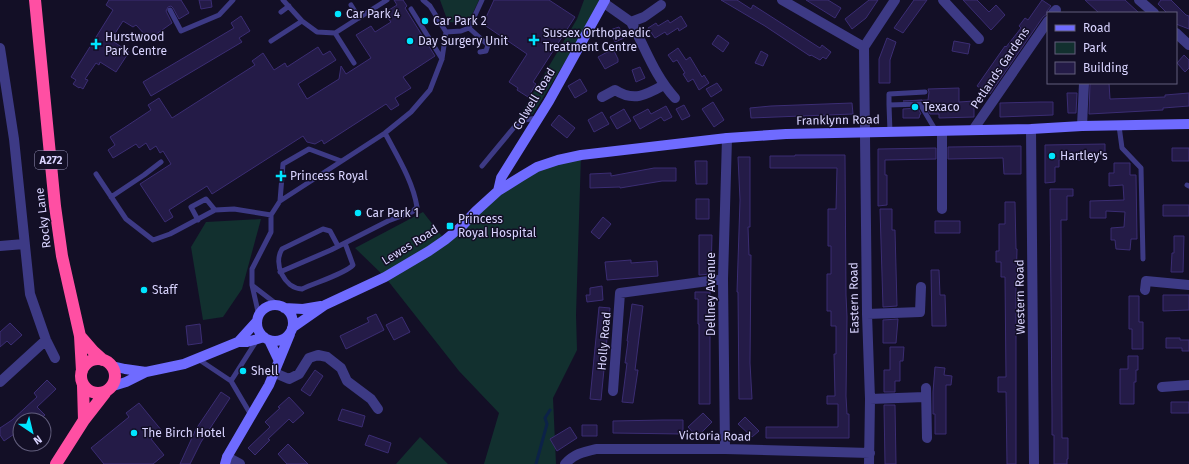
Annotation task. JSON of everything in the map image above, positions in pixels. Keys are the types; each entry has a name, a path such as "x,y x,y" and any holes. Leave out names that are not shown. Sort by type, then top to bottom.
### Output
{"highway":[{"name":"Rocky Lane","path":"35,0 56,213 62,256 80,336 82,371"},
{"name":"Rocky Lane","path":"80,336 93,351 108,363"},
{"path":"56,464 84,420 109,389 116,375 108,363 95,359 89,362 82,371 81,379 83,386 84,420"},
{"path":"83,386 95,394 109,389"}],"main road":[{"name":"Colwell Road","path":"498,192 501,178 538,118 604,2"},
{"name":"Franklynn Road","path":"498,192 537,167 558,160 581,155 726,138 786,134 1189,124"},
{"name":"Lewes Road","path":"291,331 325,305 385,277 429,251 456,231 498,192"},
{"name":"Lewes Road","path":"281,307 303,309 325,305"},
{"path":"226,461 275,373 291,331 292,317 281,307 273,306 267,308 262,311 258,319 238,342"},
{"path":"258,319 258,327 264,339 279,361"},
{"path":"109,389 146,372 184,364 238,342 264,339 280,340 291,331"},
{"path":"108,363 125,369 146,372"}],"street":[{"path":"782,0 864,47 895,0"},
{"path":"943,0 979,39"},
{"path":"1139,0 1153,12"},
{"path":"604,2 631,22 664,86 675,98"},
{"path":"631,22 644,17 661,5"},
{"name":"Petlands Gardens","path":"973,130 1047,22"},
{"path":"1177,34 1189,45"},
{"name":"Eastern Road","path":"864,47 870,464"},
{"path":"0,48 4,98 14,139 30,294 46,340 55,358"},
{"path":"1082,126 1084,84"},
{"path":"602,97 615,90 622,95 630,97 645,96 664,86"},
{"name":"Western Road","path":"1031,129 1034,464"},
{"path":"939,131 942,209"},
{"name":"Dellney Avenue","path":"725,449 724,280 726,138"},
{"path":"0,246 24,244"},
{"name":"Holly Road","path":"613,391 620,293 724,280"},
{"path":"1145,290 1146,281 1189,285"},
{"path":"867,314 920,312 921,287"},
{"path":"0,382 46,340"},
{"path":"275,373 289,379 299,374 309,358 318,355 327,357 341,368 347,381 371,399 378,408"},
{"path":"1162,387 1189,385"},
{"path":"870,399 926,393 927,438"},
{"name":"Victoria Road","path":"565,464 572,457 581,452 596,449 725,449 870,452"},
{"path":"226,461 240,464"}],"lane":[{"path":"170,10 181,31 219,15 233,0"},
{"path":"284,0 302,21 317,32 335,34 387,0"},
{"path":"280,201 385,133 412,112 430,90 442,59 446,32 430,6 423,0"},
{"path":"446,32 462,31 469,28 482,0"},
{"path":"281,12 289,6"},
{"path":"351,6 359,18"},
{"path":"411,9 442,59"},
{"path":"271,40 302,21"},
{"path":"469,28 488,45 486,50 480,52"},
{"path":"335,34 354,63"},
{"path":"890,132 889,94 924,92"},
{"path":"889,105 920,104 939,131"},
{"path":"482,166 516,125 524,120 538,118"},
{"path":"1119,126 1122,148 1141,168 1143,258"},
{"path":"280,272 331,250 388,221 412,212 417,207 407,175 385,133"},
{"path":"258,319 252,285 252,269 271,232 272,215 280,201 283,164 309,149 341,161"},
{"path":"111,197 144,176 161,162"},
{"path":"96,174 126,219 153,240 170,234 214,210 234,209 272,215"},
{"path":"198,220 191,207 206,199 214,210"},
{"path":"338,246 330,231 323,229 282,249 279,256 278,265 280,272 292,287 296,289 302,289 342,273 353,265 345,243"},
{"path":"252,285 281,307"},
{"path":"231,381 264,339"},
{"path":"198,358 231,381 251,415"}],"green space":[{"path":"440,0 479,0 468,23 448,22"},
{"path":"584,0 600,0 587,26 533,114 517,120 577,19"},
{"path":"581,155 576,315 577,350 553,398 556,464 484,464 499,413 459,371 385,277 355,248 423,212 445,240 476,211 537,167"},
{"path":"261,219 242,289 223,317 203,320 191,247 206,222"},
{"path":"420,437 448,464 396,464"}],"building":[{"name":"Hurstwood Park Centre","path":"109,0 181,0 189,13 179,19 173,8 171,6 168,7 166,11 172,23 148,38 136,25 133,27 123,21 114,35 117,37 114,42 129,52 116,72 100,62 99,65 96,63 85,79 88,80 83,89 80,87 79,88 73,84 76,80 71,77 113,10 106,5"},
{"path":"199,0 211,0 212,7 201,9"},
{"name":"Princess Royal","path":"394,0 403,0 407,6 405,8 435,56 403,77 411,88 395,98 399,105 391,110 386,104 324,144 322,140 315,144 307,142 303,136 212,194 207,186 169,210 173,217 165,222 140,184 171,164 163,151 160,153 156,146 150,150 146,143 139,148 136,144 113,158 108,150 115,145 110,137 151,110 148,105 159,98 172,118 255,65 252,61 263,53 274,70 285,63 287,67 318,47 323,55 330,51 336,60 298,84 307,99 339,79 341,66 346,74 371,58 356,35 371,26 375,32 391,22 384,13 397,5"},
{"name":"Sussex Orthopaedic Treatment Centre","path":"494,0 549,0 575,17 533,82 536,84 528,97 517,90 518,88 509,82 527,54 483,24"},
{"path":"721,0 737,0 751,9 753,5 820,48 822,45 831,52 826,59 823,57 820,60 811,55 810,56 765,26"},
{"path":"806,0 828,0 841,8 835,18"},
{"path":"869,0 878,0 866,18 852,29 845,19"},
{"path":"914,0 927,0 903,33 894,28"},
{"path":"963,0 977,0 989,12 996,5 1005,15 991,30"},
{"path":"1042,0 1051,6 1047,11 1047,14 1043,17 990,94 977,86 1005,46 1006,47 1021,28 1019,26 1025,18 1028,20"},
{"path":"1085,0 1125,0 1138,12 1098,12"},
{"path":"1161,0 1171,0 1186,15 1189,16 1189,29 1177,24 1177,12 1166,12 1158,4"},
{"path":"241,16 250,31 239,38 242,42 151,96 143,82 234,28 231,23"},
{"path":"681,16 687,26 679,31 678,28 667,35 665,32 655,38 648,28 656,23 658,26 668,20 670,23"},
{"path":"619,27 624,38 615,42 610,30"},
{"path":"718,35 729,43 723,52 712,44"},
{"path":"887,38 896,42 890,60 890,83 879,83 879,59"},
{"path":"954,41 970,44 968,54 952,51"},
{"path":"678,48 686,60 690,57 702,77 704,75 709,83 699,90 693,79 688,82 683,74 685,73 677,60 673,62 668,55"},
{"path":"613,49 618,62 605,69 598,57"},
{"path":"761,51 768,55 763,66 755,63"},
{"path":"1184,55 1189,60 1189,68 1185,72 1177,63"},
{"path":"640,67 645,78 636,82 632,70"},
{"path":"580,79 587,91 575,98 568,86"},
{"path":"717,83 722,90 711,97 706,89"},
{"path":"1090,84 1109,84 1110,99 1165,97 1165,95 1189,93 1189,106 1163,108 1163,110 1089,114"},
{"path":"959,88 959,102 974,101 974,117 939,118 939,114 930,114 922,100 928,100 928,89"},
{"path":"1067,93 1077,93 1076,113 1068,113"},
{"path":"713,102 724,120 714,127 702,109"},
{"path":"1053,102 1053,115 1000,117 1000,103"},
{"path":"852,103 853,114 751,118 750,108 771,106"},
{"path":"684,105 690,116 682,120 676,109"},
{"path":"666,106 672,117 664,121 661,117 640,129 633,117 648,109 651,114"},
{"path":"918,108 921,114 919,118 903,118 903,109"},
{"path":"624,109 631,121 617,129 610,117"},
{"path":"602,112 609,124 594,132 588,120"},
{"path":"559,115 575,128 567,138 551,125"},
{"path":"1105,144 1105,155 1081,155 1081,160 1059,160 1059,167 1055,167 1055,182 1045,183 1045,145"},
{"path":"1021,146 1021,174 1004,174 1003,158 948,159 948,147"},
{"path":"936,148 936,159 885,160 885,175 887,175 887,205 878,206 878,149"},
{"path":"1172,148 1189,148 1189,161 1172,161"},
{"path":"845,155 847,317 846,396 847,414 849,414 849,438 766,438 766,427 838,427 838,404 827,404 827,396 835,396 834,354 836,354 836,326 831,326 831,311 827,311 827,274 831,274 831,246 828,246 828,209 836,209 837,168 770,168 770,156"},
{"path":"738,157 750,157 750,227 748,227 749,255 751,255 750,363 752,399 739,399 737,292 740,200"},
{"path":"695,161 707,161 707,184 696,184"},
{"path":"1114,163 1130,163 1130,175 1136,175 1137,239 1131,239 1130,250 1116,249 1115,240 1111,240 1111,228 1124,227 1125,212 1106,211 1106,218 1090,218 1090,201 1124,200 1123,185 1109,186 1109,173 1114,173"},
{"path":"654,168 676,168 676,181 662,181 620,188 590,188 590,174 611,173 611,176"},
{"path":"1050,189 1073,189 1073,196 1067,196 1067,220 1061,220 1062,438 1068,438 1067,464 1054,464 1054,435 1052,435"},
{"path":"696,199 709,199 709,219 696,219"},
{"path":"1005,202 1015,202 1017,249 1016,464 1007,464 1006,392 998,392 998,377 1006,377 1005,277 1001,277 1001,262 996,262 996,251 999,251 999,224 1005,224"},
{"path":"1163,205 1189,205 1189,216 1163,216"},
{"path":"880,209 892,209 892,230 895,230 897,306 883,307"},
{"path":"603,217 611,224 599,239 591,232"},
{"path":"935,221 960,221 960,233 935,233"},
{"path":"699,235 712,235 711,274 699,275"},
{"path":"1174,236 1184,236 1183,272 1171,272 1172,253 1174,253"},
{"path":"631,260 631,263 657,261 658,276 607,280 605,262"},
{"path":"931,270 939,270 940,295 945,295 946,326 932,326"},
{"path":"602,286 603,300 587,302 586,295 590,295 590,288"},
{"path":"695,292 710,292 710,404 699,404 699,324 698,299 695,299"},
{"path":"1163,295 1189,295 1189,310 1163,311"},
{"path":"1129,296 1139,296 1139,322 1143,322 1143,349 1132,349 1132,329 1129,329"},
{"path":"632,304 643,306 635,370 638,370 633,403 622,402 627,363 625,363 627,341"},
{"path":"599,307 610,308 601,400 590,399"},
{"path":"376,314 384,330 346,349 340,336 369,322 367,318"},
{"path":"402,317 410,332 394,340 386,325"},
{"path":"898,319 896,343 883,343 883,320"},
{"path":"10,323 22,335 11,345 7,341 0,347 0,332"},
{"path":"200,324 202,343 188,345 186,326"},
{"path":"1166,338 1180,338 1180,340 1189,340 1189,351 1182,351 1182,348 1166,348"},
{"path":"890,347 904,347 903,361 900,361 900,381 895,381 895,392 884,392 884,370 890,370"},
{"path":"1128,356 1138,356 1138,370 1136,370 1136,382 1134,382 1134,404 1120,404 1120,369 1128,369"},
{"path":"935,367 945,368 944,375 952,376 951,385 946,385 946,434 935,434 933,392"},
{"path":"315,370 323,376 310,396 301,390"},
{"path":"47,380 56,389 37,407 42,412 21,412 37,397 34,393"},
{"path":"221,392 230,398 201,442 190,464 180,464 196,429"},
{"path":"289,397 304,413 293,423 289,419 268,439 270,440 255,455 248,448 270,427 265,422"},
{"path":"1171,402 1189,402 1189,413 1171,413"},
{"name":"The Birch Hotel","path":"139,403 162,431 151,439 164,455 153,464 104,464 91,448 129,417 126,413"},
{"path":"884,405 895,405 896,464 885,464"},
{"path":"342,409 365,416 362,427 338,420"},
{"path":"703,413 712,422 697,437 688,427"},
{"path":"745,417 759,431 752,437 738,424"},
{"path":"12,420 12,436 4,441 0,435 0,428"},
{"path":"683,420 683,434 613,433 613,421"},
{"path":"582,425 597,425 597,436 582,436"},
{"path":"570,427 577,438 557,451 550,439"},
{"path":"369,435 391,443 388,453 365,445"},
{"path":"288,444 308,464 287,464 278,454"}],"waterway":[{"path":"536,464 547,424 545,418 550,410"}],"place":[{"name":"Car Park 4","path":"338,14"},
{"name":"Car Park 2","path":"425,21"},
{"name":"Sussex Orthopaedic Treatment Centre","path":"534,40"},
{"name":"Day Surgery Unit","path":"410,41"},
{"name":"Hurstwood Park Centre","path":"96,44"},
{"name":"Texaco","path":"915,107"},
{"name":"Hartley's","path":"1052,156"},
{"name":"Princess Royal","path":"281,176"},
{"name":"Car Park 1","path":"358,213"},
{"name":"Princess Royal Hospital","path":"450,226"},
{"name":"Staff","path":"144,290"},
{"name":"Shell","path":"243,371"},
{"name":"The Birch Hotel","path":"134,433"}]}
